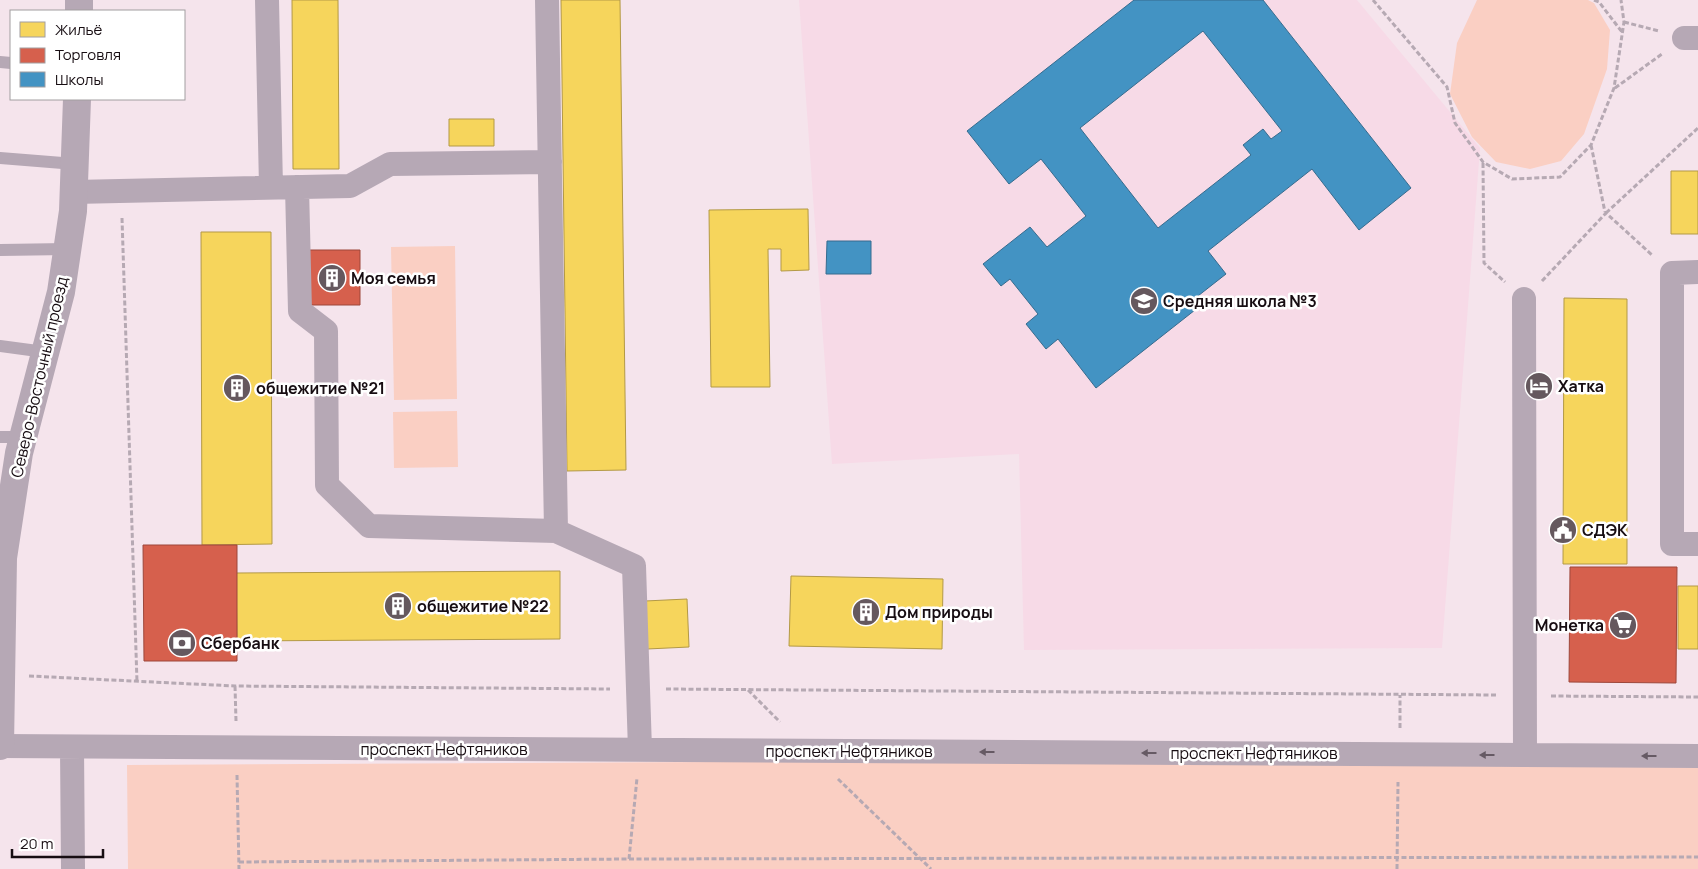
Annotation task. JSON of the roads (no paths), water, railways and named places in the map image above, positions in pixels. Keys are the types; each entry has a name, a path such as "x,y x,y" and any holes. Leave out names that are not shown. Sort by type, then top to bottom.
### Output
{"street":[{"path":"267,0 270,188"},
{"path":"547,0 556,531"},
{"name":"Северо-Восточный проезд","path":"0,746 1,577 6,501 19,453 12,437 45,352 61,292 73,211 77,100"},
{"path":"74,192 350,186 390,164 550,162"},
{"path":"297,187 300,311 326,331 327,485 369,526 556,531 634,566 640,750"},
{"path":"1698,272 1672,273 1672,544 1698,544"},
{"path":"1524,299 1526,755"},
{"name":"проспект Нефтяников","path":"0,746 1698,756"},
{"path":"72,747 73,869"}],"lane":[{"path":"0,158 75,164"},
{"path":"0,250 67,249"},
{"path":"0,346 45,352"}],"place":[{"name":"Моя семья","path":"332,278"},
{"name":"Средняя школа №3","path":"1144,301"},
{"name":"Хатка","path":"1539,386"},
{"name":"общежитие №21","path":"237,388"},
{"name":"СДЭК","path":"1563,530"},
{"name":"общежитие №22","path":"398,606"},
{"name":"Дом природы","path":"866,612"},
{"name":"Монетка","path":"1623,625"},
{"name":"Сбербанк","path":"182,643"}]}
